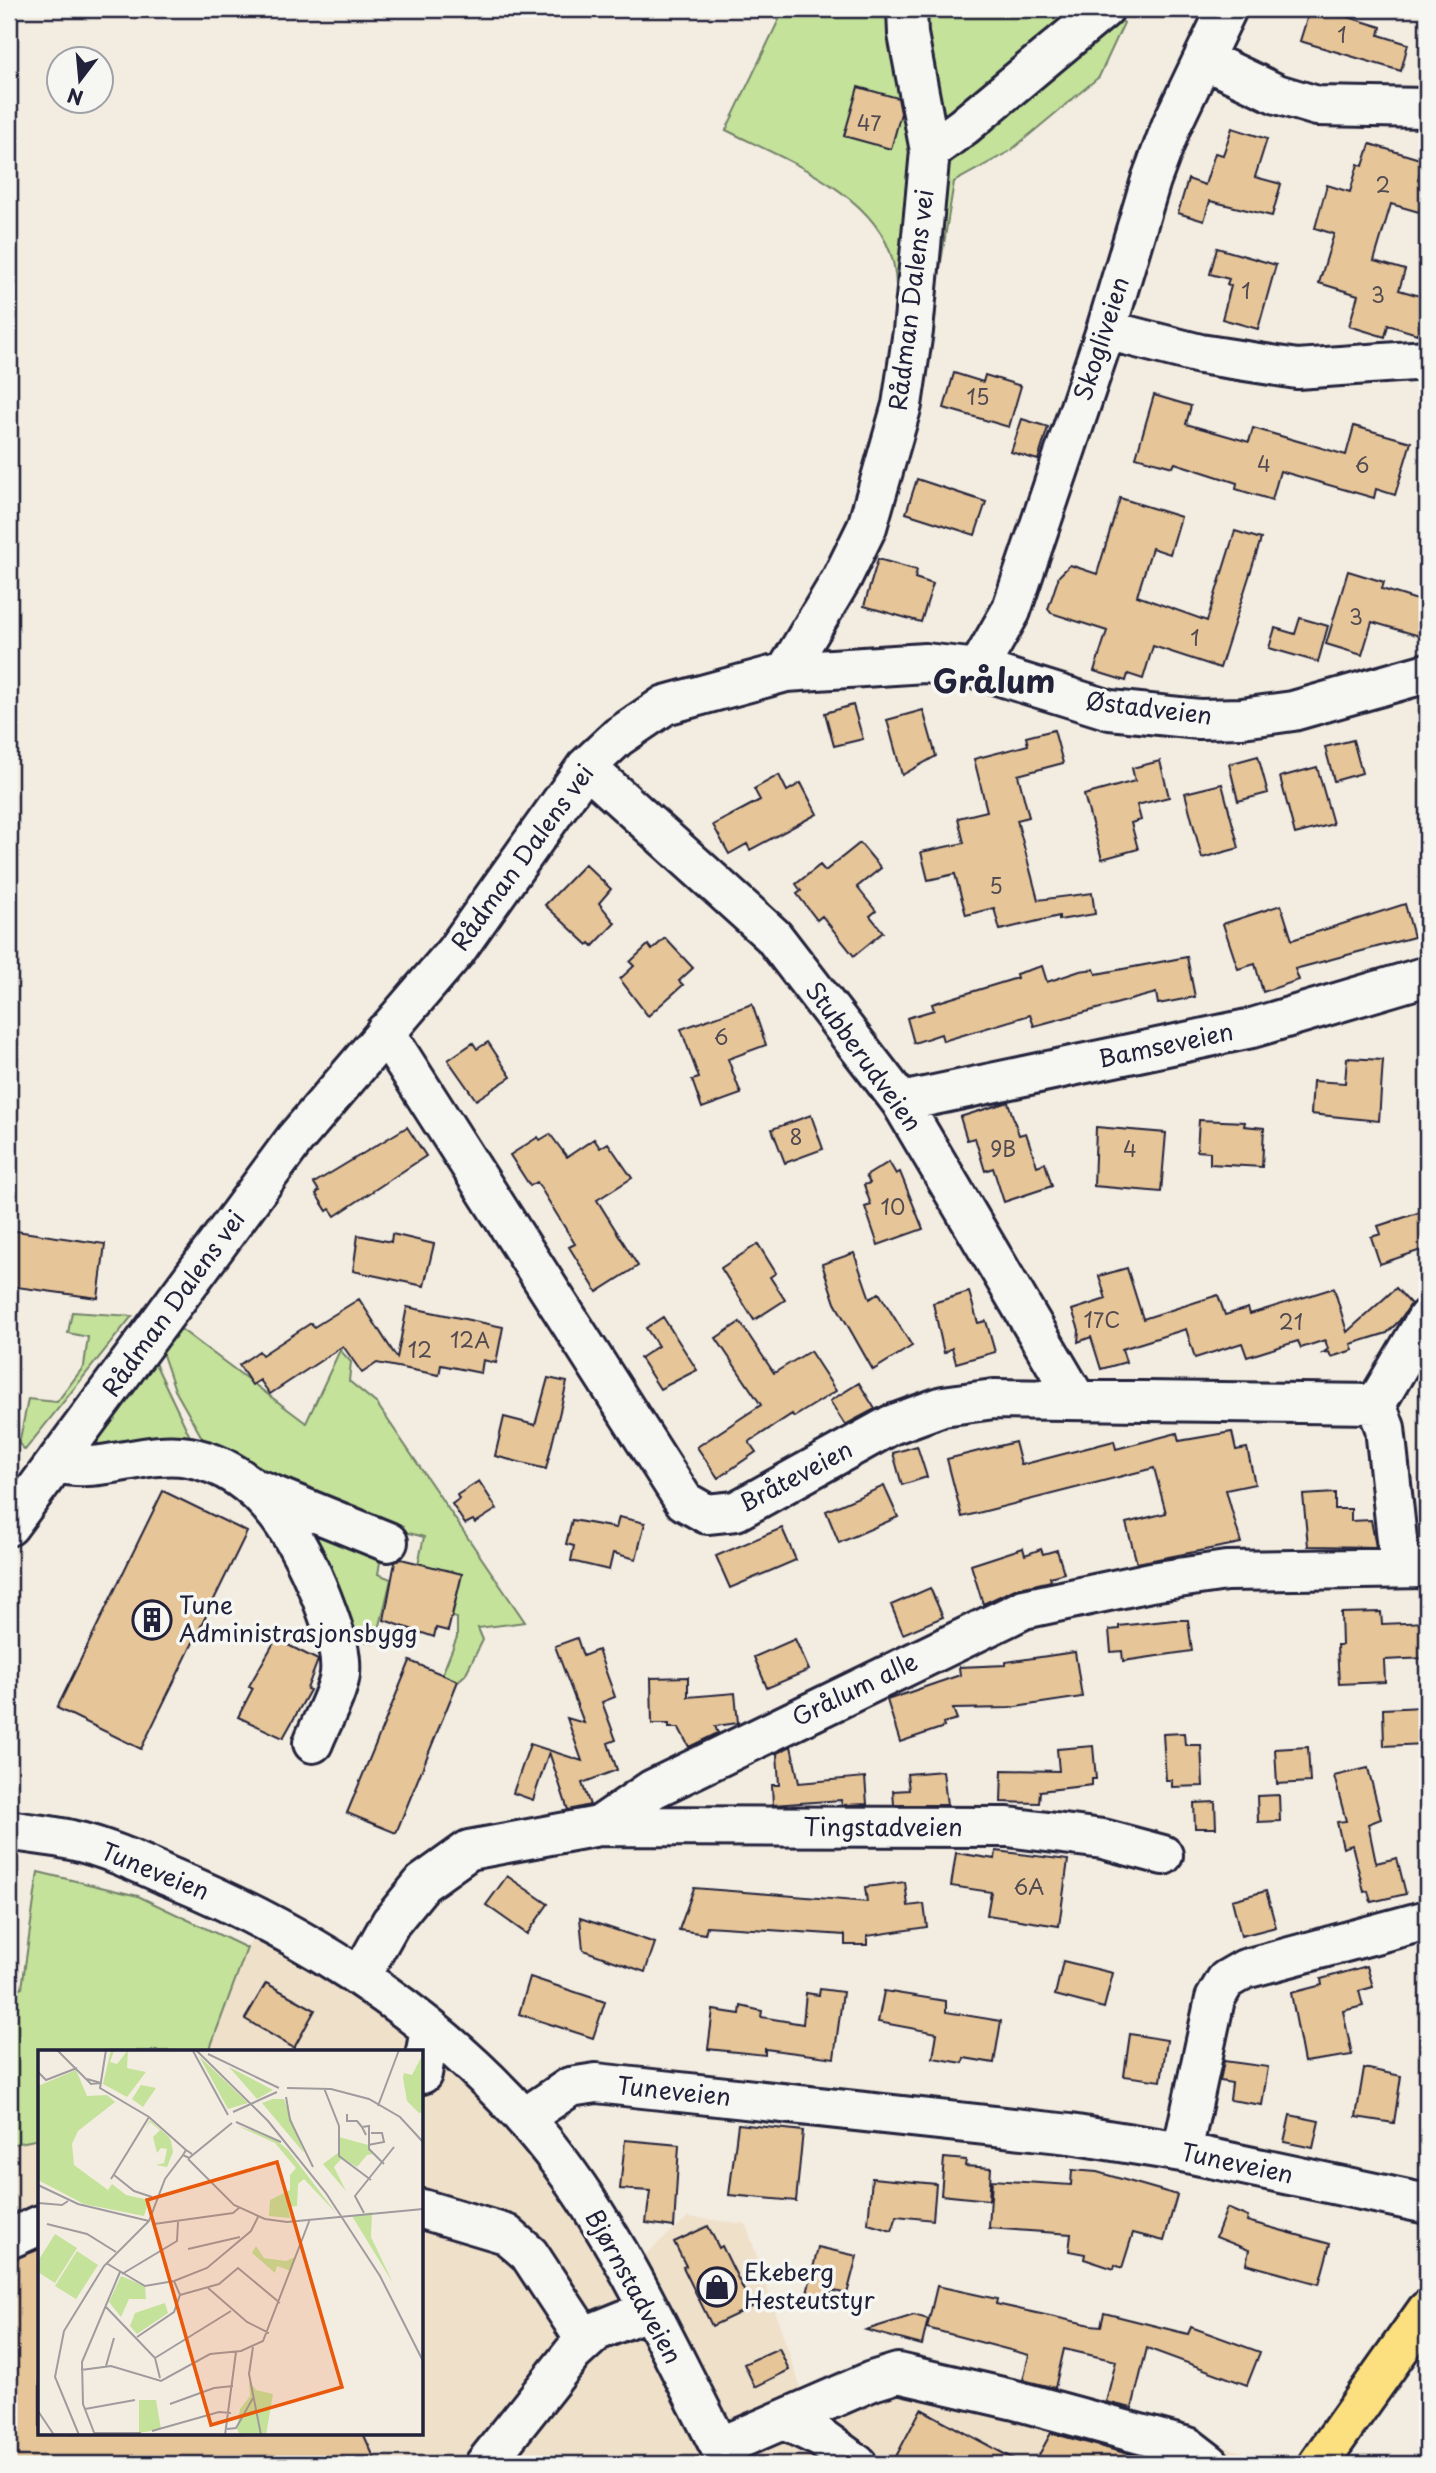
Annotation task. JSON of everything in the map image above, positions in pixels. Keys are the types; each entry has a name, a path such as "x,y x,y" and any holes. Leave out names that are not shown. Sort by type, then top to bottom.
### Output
{"main road":[{"path":"1318,2464 1427,2310"}],"street":[{"name":"Rådman Dalens vei","path":"9,1526 295,1139 455,952 586,767 618,737 665,705 786,672 842,578 867,527 902,405 914,331 930,151 908,34 907,9"},
{"path":"930,151 964,126 1104,9"},
{"name":"Skogliveien","path":"978,669 1011,611 1105,330 1151,180 1172,124 1227,9"},
{"path":"1203,59 1277,94 1317,106 1427,108"},
{"path":"1105,330 1200,354 1297,369 1427,360"},
{"name":"Østadveien","path":"786,672 925,663 978,669 1110,710 1199,719 1293,711 1427,673"},
{"name":"Stubberudveien","path":"586,767 773,936 901,1102 1076,1399"},
{"name":"Bamseveien","path":"901,1102 1252,1028 1427,976"},
{"name":"Bråteveien","path":"385,1032 684,1501 707,1514 736,1511 891,1425 943,1406 994,1399 1205,1404 1376,1404"},
{"path":"1414,1567 1385,1428 1376,1404 1427,1318"},
{"path":"58,1463 75,1468 161,1455 189,1457 235,1474 251,1486 292,1534 321,1597 339,1646 340,1675 313,1743"},
{"path":"251,1486 388,1542"},
{"name":"Grålum alle","path":"360,1977 391,1922 423,1882 469,1850 599,1826 653,1789 1024,1609 1151,1582 1226,1571 1414,1567"},
{"name":"Tingstadveien","path":"599,1826 1008,1827 1103,1839 1163,1856"},
{"name":"Tuneveien","path":"9,1830 73,1840 141,1864 208,1892 295,1938 360,1977 430,2029 524,2118 548,2099 570,2087 596,2083 1070,2134 1181,2152 1427,2204"},
{"path":"1181,2152 1215,1999 1226,1980 1245,1969 1427,1920"},
{"path":"424,2063 430,2029"},
{"name":"Bjørnstadveien","path":"524,2118 563,2166 629,2270 725,2456"},
{"path":"424,2210 506,2234 529,2255 586,2341"},
{"path":"9,2239 38,2226"},
{"path":"485,2464 526,2409 586,2341 597,2331 649,2310"},
{"path":"725,2456 785,2420 872,2381 898,2373 993,2395 1188,2447 1210,2464"},
{"path":"785,2420 820,2437 857,2464"}],"shaded area":[{"path":"259,1919 524,2118 629,2269 688,2217 746,2224 803,2395 1006,2383 1259,2457 1253,2464 9,2464 9,2145 38,2139 38,2434 424,2434 424,2050 209,2050"}],"green space":[{"path":"784,9 1111,9 1124,23 1099,77 1010,151 954,182 929,336 897,326 893,262 884,238 868,216 825,181 726,130"},
{"path":"72,1312 132,1316 25,1450 19,1444 28,1399 57,1402 84,1366 88,1337 68,1333"},
{"path":"178,1327 306,1423 340,1350 351,1362 349,1381 377,1404 525,1622 478,1628 483,1640 465,1675 458,1681 442,1675 457,1637 457,1618 452,1617 462,1574 418,1564 424,1537 394,1529 209,1450 175,1390 161,1349"},
{"path":"153,1359 195,1447 103,1461 87,1444"},
{"path":"282,1507 382,1550 378,1574 391,1579 376,1643 341,1638"},
{"path":"38,1872 138,1896 247,1948 209,2050 38,2050 38,2139 9,2145 9,1986 22,1988"}],"building":[{"path":"1310,9 1322,9 1381,27 1379,35 1408,44 1401,71 1300,41"},
{"path":"858,87 898,98 901,113 891,149 844,136"},
{"path":"1232,128 1267,139 1255,177 1281,184 1272,216 1210,201 1204,221 1178,213 1188,179 1205,185 1215,153 1223,155"},
{"path":"1370,144 1423,160 1418,180 1427,183 1419,212 1391,204 1374,261 1405,270 1399,290 1427,298 1417,334 1388,325 1385,337 1349,326 1358,295 1319,283 1334,234 1315,228 1327,185 1350,192 1358,164 1363,166"},
{"path":"1217,248 1276,265 1258,329 1222,319 1231,286 1227,284 1229,279 1210,274"},
{"path":"954,373 983,382 985,375 1021,386 1009,427 944,408"},
{"path":"1154,395 1191,406 1186,424 1249,442 1253,428 1346,455 1354,426 1411,442 1395,495 1376,489 1374,498 1280,471 1272,500 1236,489 1237,483 1175,463 1173,467 1136,457"},
{"path":"1022,419 1048,427 1038,460 1011,452"},
{"path":"917,479 986,502 975,535 906,513"},
{"path":"1120,498 1181,517 1170,554 1152,548 1137,596 1207,621 1235,531 1261,539 1220,668 1153,646 1143,679 1128,674 1126,681 1094,671 1107,631 1051,613 1048,609 1059,576 1070,565 1097,574"},
{"path":"878,559 917,570 915,578 933,584 921,622 864,606"},
{"path":"1348,571 1384,582 1382,589 1427,603 1423,637 1372,622 1362,655 1326,644"},
{"path":"1300,618 1328,626 1318,662 1269,648 1275,628 1295,634"},
{"path":"853,705 863,739 834,746 825,713"},
{"path":"923,710 936,756 902,775 887,720"},
{"path":"1054,730 1063,763 1018,775 1029,817 1017,820 1038,900 1092,893 1095,914 1059,920 1059,916 1000,930 994,908 966,915 955,874 928,880 921,852 964,843 958,818 987,811 974,759 1028,745 1026,737"},
{"path":"1353,740 1362,773 1334,781 1325,747"},
{"path":"1258,756 1268,793 1238,801 1229,764"},
{"path":"1160,761 1169,797 1137,805 1141,820 1131,823 1138,849 1102,859 1084,795 1135,781 1132,768"},
{"path":"1317,767 1333,824 1295,834 1280,777"},
{"path":"779,775 787,791 801,783 817,814 750,850 747,844 729,854 713,825 760,800 754,789"},
{"path":"1222,784 1239,848 1202,858 1185,793"},
{"path":"860,843 881,868 857,887 876,911 870,916 883,932 854,956 822,916 817,920 797,894 801,891 796,884 820,865 825,871"},
{"path":"585,864 611,889 599,903 615,923 593,946 590,943 588,945 545,905"},
{"path":"1405,904 1414,937 1295,969 1299,980 1263,992 1255,964 1238,969 1223,924 1281,905 1292,940"},
{"path":"665,938 693,968 679,981 683,985 648,1016 620,979 634,966 630,962 648,945 652,950"},
{"path":"1187,957 1195,997 1158,1004 1156,993 1034,1026 1030,1015 943,1041 941,1034 914,1043 907,1018 934,1010 932,1004 1017,978 1016,974 1042,966 1047,982 1080,971 1094,969 1096,974"},
{"path":"752,1004 766,1045 728,1059 741,1094 702,1108 692,1080 699,1078 681,1029"},
{"path":"488,1042 511,1077 476,1100 448,1060 473,1043 477,1049"},
{"path":"1347,1058 1383,1060 1379,1121 1311,1114 1313,1081 1345,1083"},
{"path":"1008,1102 1019,1135 1026,1133 1037,1166 1045,1163 1052,1186 1004,1202 993,1168 985,1171 975,1138 967,1140 960,1117"},
{"path":"811,1115 823,1149 785,1163 772,1129"},
{"path":"1199,1120 1245,1122 1244,1126 1264,1128 1262,1167 1210,1164 1210,1152 1197,1151"},
{"path":"407,1127 426,1156 335,1216 330,1209 327,1211 316,1194 319,1191 314,1183"},
{"path":"1096,1127 1166,1133 1161,1192 1094,1186"},
{"path":"550,1134 567,1157 594,1139 600,1148 608,1143 632,1178 597,1200 638,1266 597,1292 569,1247 575,1244 537,1182 530,1186 510,1155 538,1137 540,1140"},
{"path":"889,1162 896,1174 900,1172 923,1229 878,1245 865,1207 871,1205 864,1185 870,1183 866,1176"},
{"path":"1427,1210 1427,1248 1380,1264 1371,1237 1381,1234 1378,1226"},
{"path":"9,1230 105,1244 98,1298 9,1286"},
{"path":"392,1234 434,1244 424,1286 353,1271 358,1235 391,1242"},
{"path":"758,1244 776,1273 770,1277 785,1300 754,1320 721,1268"},
{"path":"854,1253 870,1299 879,1293 912,1346 873,1370 835,1303 822,1264"},
{"path":"1127,1268 1143,1319 1218,1295 1225,1315 1248,1308 1250,1314 1334,1288 1347,1332 1396,1288 1411,1304 1387,1333 1351,1344 1353,1350 1331,1357 1329,1352 1323,1353 1328,1349 1325,1340 1301,1348 1298,1341 1247,1357 1242,1343 1195,1358 1186,1329 1122,1349 1126,1362 1101,1369 1091,1337 1078,1342 1079,1330 1072,1310 1106,1299 1099,1276"},
{"path":"969,1292 978,1323 986,1321 995,1352 956,1363 952,1348 944,1353 933,1303"},
{"path":"359,1299 397,1358 407,1307 503,1327 496,1363 483,1360 481,1373 441,1365 439,1375 377,1363 362,1373 343,1346 270,1394 260,1380 252,1385 239,1365 259,1351 262,1355 311,1323 314,1327"},
{"path":"663,1317 697,1370 660,1389 640,1358 658,1346 646,1328"},
{"path":"740,1322 774,1373 810,1351 836,1391 794,1417 792,1414 749,1442 756,1452 718,1478 697,1447 761,1405 716,1338"},
{"path":"548,1378 567,1382 546,1469 495,1456 504,1417 535,1425"},
{"path":"859,1383 875,1409 845,1425 830,1401"},
{"path":"1232,1432 1236,1450 1247,1448 1255,1484 1226,1490 1241,1543 1137,1563 1126,1523 1166,1513 1154,1468 962,1517 947,1459 1015,1442 1021,1465 1114,1441 1116,1449 1177,1433 1179,1441"},
{"path":"917,1446 927,1477 902,1485 893,1453"},
{"path":"479,1481 497,1509 475,1523 473,1520 465,1524 452,1504 459,1499 457,1495"},
{"path":"884,1486 898,1517 839,1543 826,1511"},
{"name":"Tune Administrasjonsbygg","path":"163,1491 247,1532 141,1749 57,1708"},
{"path":"1335,1493 1335,1509 1351,1509 1351,1521 1371,1520 1376,1547 1308,1546 1303,1495"},
{"path":"619,1517 645,1523 636,1559 613,1553 609,1570 571,1561 574,1546 566,1544 572,1520 616,1528"},
{"path":"782,1528 796,1560 730,1588 716,1556"},
{"path":"1023,1548 1025,1555 1041,1549 1043,1554 1057,1550 1064,1573 1050,1577 1051,1581 1015,1589 983,1604 971,1565"},
{"path":"401,1559 462,1574 448,1631 436,1628 434,1637 384,1620 395,1562"},
{"path":"930,1588 943,1617 903,1634 891,1605"},
{"path":"1381,1612 1382,1624 1427,1622 1427,1658 1384,1660 1385,1682 1339,1684 1337,1645 1342,1645 1341,1613"},
{"path":"1188,1620 1192,1651 1123,1661 1122,1651 1111,1652 1109,1630 1119,1629 1119,1626"},
{"path":"577,1638 583,1656 598,1650 615,1697 602,1702 616,1740 608,1743 617,1770 582,1783 590,1805 568,1810 549,1752 533,1800 513,1793 530,1744 582,1761 567,1718 584,1723 555,1646"},
{"path":"276,1639 318,1660 307,1689 310,1690 283,1738 238,1717 253,1688 249,1686"},
{"path":"795,1639 809,1670 767,1688 754,1657"},
{"path":"1075,1652 1082,1697 1009,1708 953,1709 957,1719 943,1723 944,1727 900,1742 887,1700 960,1675 959,1667 1006,1665 1006,1662"},
{"path":"410,1661 458,1681 396,1833 347,1813"},
{"path":"688,1677 688,1697 735,1693 738,1723 715,1726 718,1733 689,1747 679,1728 669,1728 669,1724 652,1724 651,1678"},
{"path":"1422,1707 1424,1744 1384,1746 1383,1709"},
{"path":"1184,1733 1185,1745 1201,1745 1203,1786 1172,1787 1172,1780 1166,1780 1163,1734"},
{"path":"791,1746 799,1783 865,1777 867,1804 842,1805 841,1800 773,1805 772,1785 779,1785 777,1753"},
{"path":"1093,1746 1096,1779 1092,1779 1092,1785 1040,1791 1039,1803 1001,1802 1002,1770 1059,1771 1057,1749"},
{"path":"1308,1747 1310,1782 1277,1784 1275,1749"},
{"path":"1368,1768 1381,1819 1368,1824 1376,1863 1397,1858 1406,1894 1371,1902 1368,1891 1364,1892 1352,1845 1343,1848 1337,1822 1346,1821 1334,1776"},
{"path":"943,1771 947,1805 894,1805 893,1791 909,1790 907,1774"},
{"path":"1279,1795 1280,1821 1258,1822 1257,1796"},
{"path":"1215,1802 1216,1828 1195,1828 1194,1803"},
{"path":"996,1851 1068,1860 1059,1926 987,1915 991,1892 951,1886 956,1853 995,1859"},
{"path":"507,1876 548,1904 527,1934 486,1905"},
{"path":"905,1882 908,1906 924,1904 927,1927 867,1936 867,1945 845,1945 845,1935 707,1926 705,1934 679,1930 694,1888 867,1902 865,1887"},
{"path":"1266,1891 1276,1927 1241,1936 1232,1900"},
{"path":"580,1918 655,1943 645,1972 583,1950"},
{"path":"1063,1961 1113,1973 1104,2008 1055,1995"},
{"path":"1367,1966 1373,1987 1359,1991 1363,2006 1343,2011 1352,2055 1304,2062 1291,1993 1322,1985 1321,1979"},
{"path":"530,1977 605,2002 593,2038 519,2014"},
{"path":"266,1983 315,2010 294,2048 245,2019"},
{"path":"820,1989 843,1992 834,2058 765,2049 765,2055 708,2049 713,2010 740,2014 741,2006 762,2011 761,2017 803,2024 806,1993 819,1995"},
{"path":"884,1991 946,2001 946,2012 1001,2021 994,2063 964,2058 963,2063 933,2058 937,2033 878,2022"},
{"path":"1130,2034 1167,2040 1161,2081 1124,2076"},
{"path":"1224,2061 1268,2067 1262,2105 1230,2100 1232,2083 1220,2081"},
{"path":"1364,2068 1401,2076 1394,2123 1356,2117"},
{"path":"1290,2115 1319,2121 1313,2148 1284,2142"},
{"path":"738,2124 803,2131 796,2201 729,2195"},
{"path":"625,2140 679,2145 674,2227 646,2223 650,2191 620,2189"},
{"path":"944,2158 966,2160 965,2166 991,2168 989,2200 941,2195"},
{"path":"1072,2170 1097,2172 1177,2195 1164,2241 1133,2233 1122,2268 1115,2265 1114,2269 1084,2259 1085,2254 1069,2251 1071,2234 989,2228 992,2180 1071,2185"},
{"path":"872,2178 936,2184 933,2220 897,2216 892,2231 868,2224"},
{"path":"1227,2208 1248,2217 1247,2221 1330,2244 1319,2284 1246,2264 1249,2250 1216,2237"},
{"name":"Ekeberg Hesteutstyr","path":"708,2226 719,2248 722,2246 752,2307 712,2326 683,2267 686,2266 674,2242"},
{"path":"818,2247 857,2256 847,2294 831,2290 828,2303 806,2298"},
{"path":"38,2250 38,2434 363,2434 377,2464 9,2464 9,2261"},
{"path":"937,2286 997,2299 996,2304 1091,2325 1101,2326 1104,2313 1188,2334 1191,2327 1260,2352 1247,2385 1147,2348 1132,2408 1106,2402 1116,2361 1064,2349 1055,2388 1023,2380 1029,2355 927,2328"},
{"path":"914,2315 928,2319 922,2345 866,2330"},
{"path":"779,2348 789,2370 755,2387 744,2364"},
{"path":"921,2409 1023,2464 892,2464"},
{"path":"1051,2433 1158,2462 1158,2464 1034,2464"}],"place":[{"name":"Tune Administrasjonsbygg","path":"152,1620"},
{"name":"Ekeberg Hesteutstyr","path":"717,2287"}],"district":[{"name":"Grålum","path":"994,682"}]}
